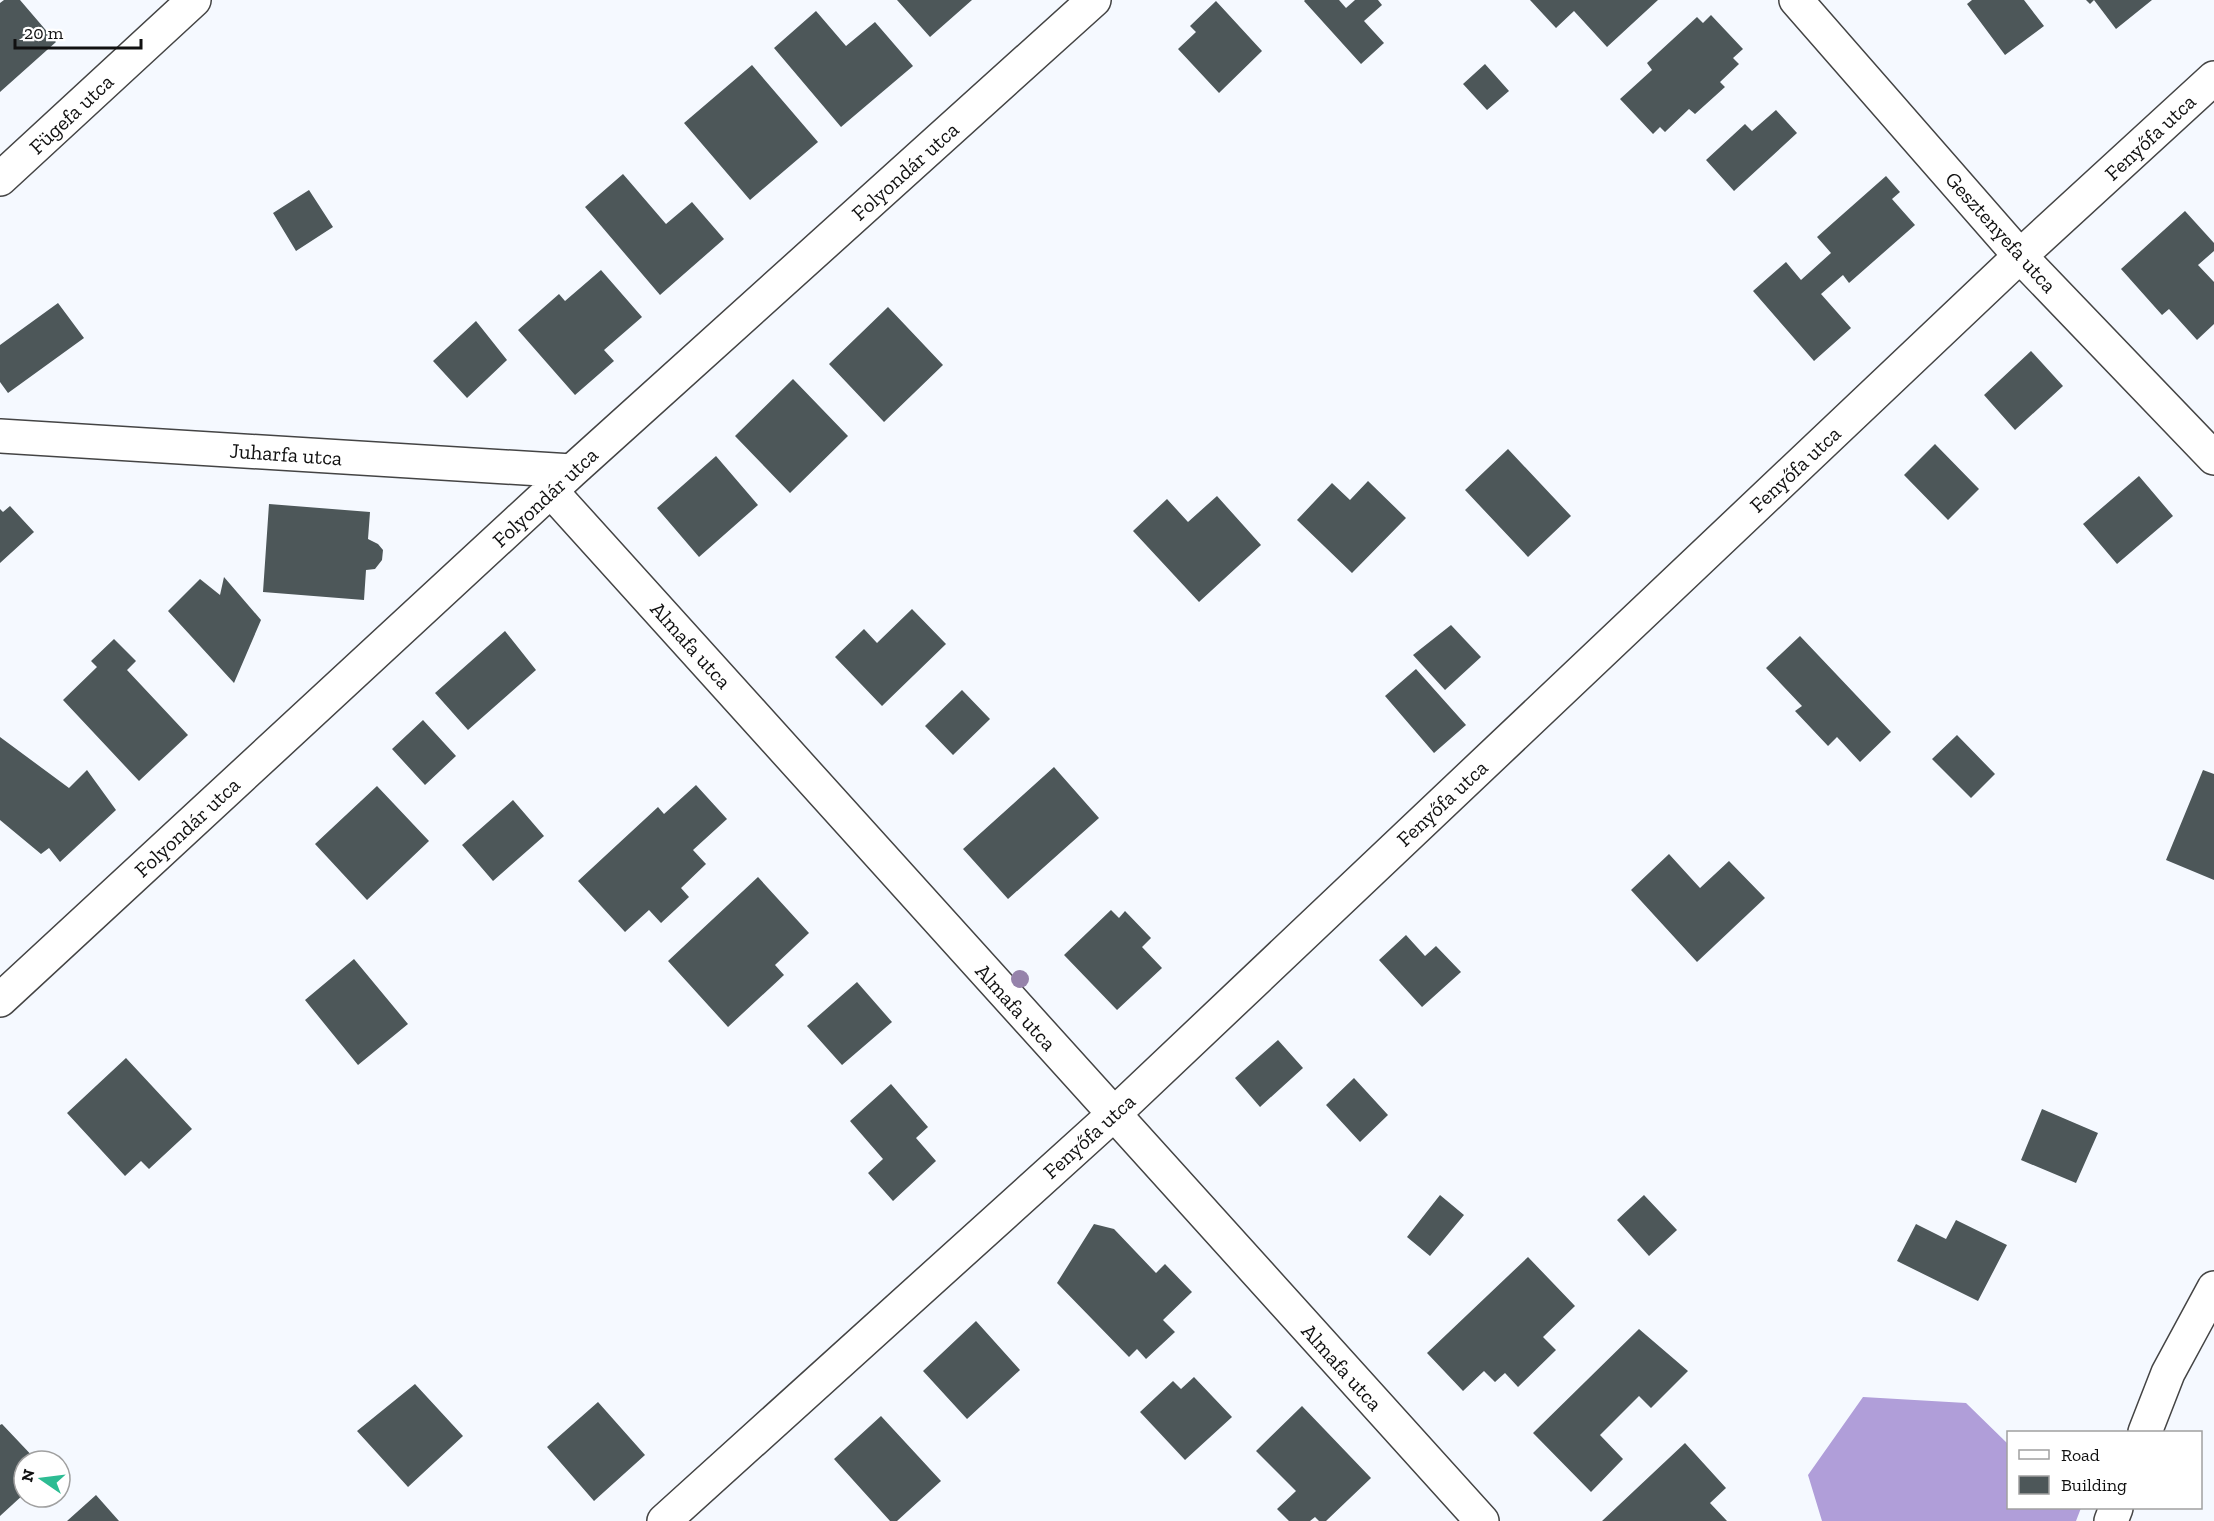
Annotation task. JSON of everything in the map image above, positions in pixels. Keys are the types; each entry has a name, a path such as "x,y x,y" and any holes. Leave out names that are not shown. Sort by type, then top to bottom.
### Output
{"street":[{"name":"Fügefa utca","path":"0,179 194,0"},
{"name":"Folyondár utca","path":"0,999 562,481 1094,0"},
{"name":"Gesztenyefa utca","path":"1796,0 2020,256 2214,458"},
{"name":"Fenyőfa utca","path":"664,1521 1113,1115 2020,256 2214,78"},
{"name":"Juharfa utca","path":"0,436 562,481"},
{"name":"Almafa utca","path":"562,481 1113,1115 1482,1521"},
{"path":"2145,1431 2168,1373 2214,1288"}],"shaded area":[{"path":"1863,1397 1966,1403 2007,1443 2007,1509 2081,1509 2076,1521 1822,1521 1808,1475"}],"building":[{"path":"4,0 20,0 56,42 0,92 0,3"},
{"path":"897,0 972,0 930,37"},
{"path":"1305,0 1339,0 1346,8 1355,0 1378,0 1382,5 1364,21 1384,43 1361,64"},
{"path":"1530,0 1658,0 1607,47 1574,11 1556,28"},
{"path":"1972,0 2024,0 2044,26 2005,55 1967,4"},
{"path":"2094,0 2152,0 2116,29"},
{"path":"1216,1 1262,51 1219,93 1178,49 1196,32 1190,26"},
{"path":"816,11 846,46 875,22 913,66 841,127 774,48"},
{"path":"1711,15 1743,49 1733,58 1739,64 1720,82 1725,87 1695,114 1689,109 1665,132 1660,127 1653,134 1620,99 1652,70 1647,63 1697,17 1703,23"},
{"path":"1485,64 1509,91 1487,110 1463,84"},
{"path":"752,65 818,142 750,200 684,123"},
{"path":"1776,110 1797,133 1734,191 1706,160 1745,124 1752,131"},
{"path":"623,174 666,224 692,202 724,239 660,295 585,207"},
{"path":"1886,176 1900,192 1892,199 1915,225 1849,283 1843,275 1821,294 1851,328 1814,361 1753,291 1786,262 1801,280 1831,253 1817,237"},
{"path":"309,190 333,227 296,251 273,213"},
{"path":"2185,211 2214,243 2214,251 2198,265 2214,282 2214,324 2197,340 2169,309 2162,315 2121,269"},
{"path":"601,270 642,317 604,350 614,361 575,395 518,330 559,294 565,301"},
{"path":"58,303 84,338 8,393 0,382 0,345"},
{"path":"888,307 943,365 884,422 829,364"},
{"path":"476,321 507,360 467,398 433,361"},
{"path":"2031,351 2063,386 2015,430 1984,395"},
{"path":"793,379 848,436 790,493 735,436"},
{"path":"1935,444 1979,489 1948,520 1904,475"},
{"path":"1508,449 1571,516 1528,557 1465,490"},
{"path":"716,456 758,505 699,557 657,508"},
{"path":"2139,476 2173,516 2117,564 2083,524"},
{"path":"1368,481 1406,518 1352,573 1297,520 1332,483 1350,500"},
{"path":"1217,496 1261,545 1199,602 1133,531 1167,499 1188,522"},
{"path":"269,504 370,512 368,539 378,544 383,550 382,560 375,569 366,570 364,600 263,592"},
{"path":"10,506 34,532 0,563 0,509 3,512"},
{"path":"224,577 261,620 234,683 168,611 200,579 220,595"},
{"path":"912,609 946,644 882,706 835,657 864,629 877,643"},
{"path":"1451,625 1481,657 1445,690 1413,655"},
{"path":"505,631 536,670 468,730 435,693"},
{"path":"1800,636 1891,732 1860,762 1837,737 1828,746 1795,711 1802,706 1766,668"},
{"path":"114,639 136,661 127,670 188,735 139,781 63,700 97,667 91,661"},
{"path":"1416,669 1466,725 1434,753 1385,696"},
{"path":"962,690 990,719 953,755 925,726"},
{"path":"423,720 456,756 425,785 392,749"},
{"path":"1957,735 1995,774 1971,798 1932,759"},
{"path":"0,737 69,788 87,770 116,810 60,862 49,848 41,854 0,820"},
{"path":"1054,767 1099,818 1008,899 963,849"},
{"path":"2203,770 2214,774 2214,880 2166,860"},
{"path":"696,785 727,819 693,850 706,864 681,888 689,897 661,923 649,910 625,932 578,881 658,807 664,814"},
{"path":"377,786 429,841 367,900 315,844"},
{"path":"513,800 544,836 493,881 462,845"},
{"path":"1669,854 1700,888 1729,861 1765,898 1697,962 1631,890"},
{"path":"758,877 809,933 775,965 784,975 728,1027 668,961"},
{"path":"1111,910 1119,918 1125,911 1151,938 1142,947 1162,968 1117,1010 1064,955"},
{"path":"1406,935 1425,956 1436,946 1461,972 1422,1007 1379,960"},
{"path":"354,959 408,1024 358,1065 305,1000"},
{"path":"857,982 892,1022 842,1065 807,1026"},
{"path":"1278,1040 1303,1068 1260,1107 1235,1078"},
{"path":"126,1058 192,1129 149,1169 141,1161 125,1176 67,1113"},
{"path":"1354,1078 1388,1115 1360,1142 1326,1105"},
{"path":"891,1084 928,1127 916,1138 936,1161 893,1201 868,1173 883,1159 850,1121"},
{"path":"2042,1109 2098,1133 2076,1183 2021,1160"},
{"path":"1440,1195 1464,1215 1430,1256 1407,1237"},
{"path":"1644,1195 1677,1230 1649,1256 1617,1220"},
{"path":"1956,1220 2007,1245 1978,1301 1897,1261 1916,1224 1946,1239"},
{"path":"1094,1224 1114,1229 1156,1273 1165,1264 1192,1292 1163,1320 1175,1332 1146,1359 1137,1349 1129,1357 1057,1283"},
{"path":"1528,1257 1575,1306 1543,1337 1556,1350 1518,1387 1505,1373 1495,1382 1484,1371 1463,1391 1427,1353"},
{"path":"976,1321 1020,1370 967,1419 923,1371"},
{"path":"1639,1329 1688,1371 1651,1408 1639,1396 1600,1435 1623,1459 1591,1492 1533,1433"},
{"path":"1194,1377 1232,1417 1185,1460 1140,1412 1173,1381 1181,1389"},
{"path":"415,1384 463,1436 408,1487 357,1431"},
{"path":"598,1402 645,1455 594,1501 547,1447"},
{"path":"1302,1406 1371,1478 1326,1521 1319,1521 1315,1517 1310,1521 1289,1521 1277,1509 1296,1491 1256,1451"},
{"path":"881,1416 941,1481 897,1521 890,1521 834,1459"},
{"path":"2,1424 26,1449 12,1449 12,1505 0,1516 0,1425"},
{"path":"1685,1443 1726,1488 1710,1503 1727,1521 1602,1521"},
{"path":"96,1495 119,1521 67,1521"}]}
